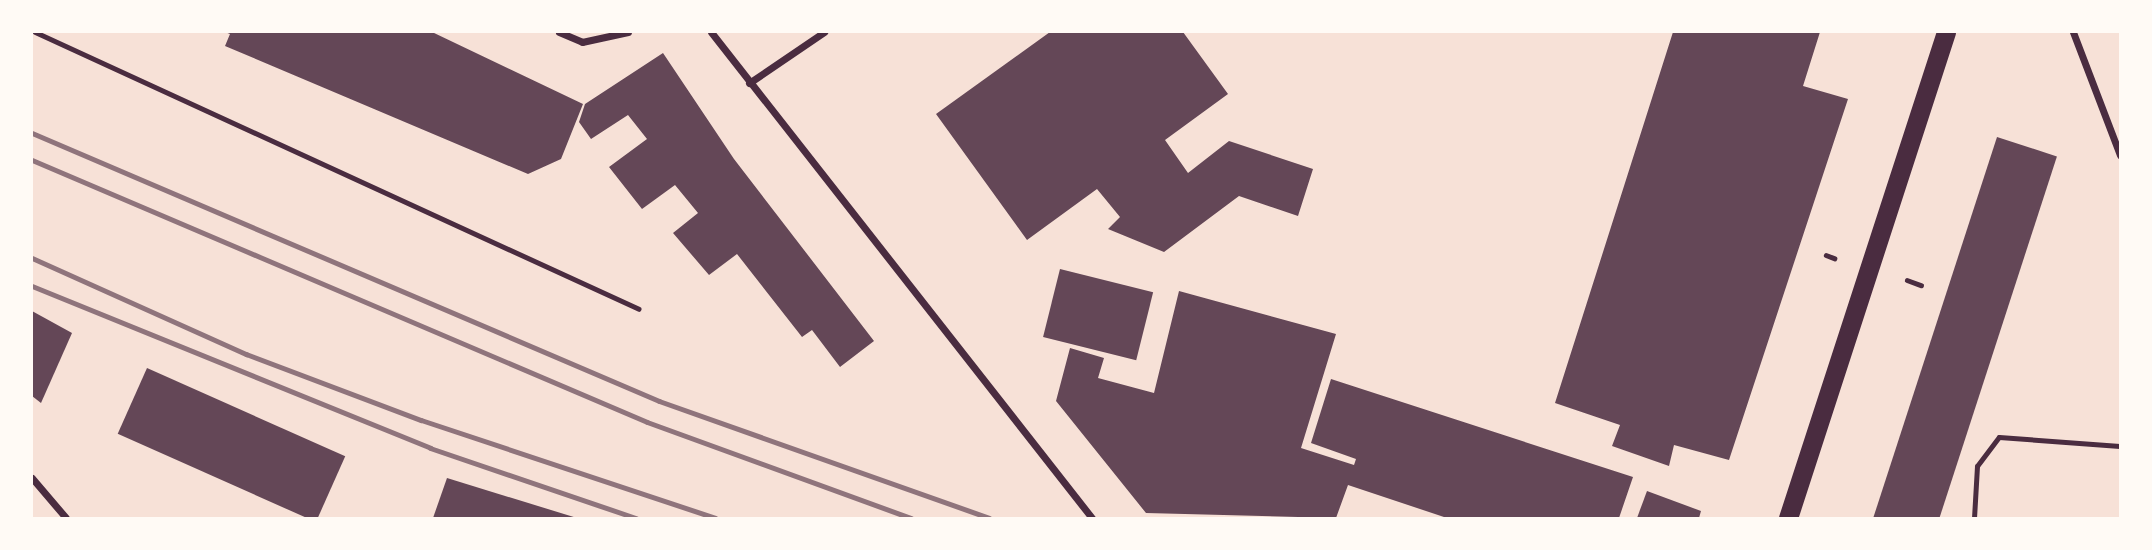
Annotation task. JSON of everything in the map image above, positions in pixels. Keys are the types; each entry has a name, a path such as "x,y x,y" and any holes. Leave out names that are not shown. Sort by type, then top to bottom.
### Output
{"highway":[{"path":"1788,519 1946,32"}],"street":[{"path":"559,32 582,42 628,32"},
{"path":"711,32 1092,519"},
{"path":"749,83 824,32"},
{"path":"2073,32 2120,155"},
{"path":"32,478 66,519"}],"lane":[{"path":"35,32 639,309"},
{"path":"1974,519 1977,466 1999,437 2120,446"}],"path":[{"path":"1826,255 1834,258"},
{"path":"1907,280 1921,285"}],"building":[{"path":"225,32 432,32 583,104 561,159 528,174 225,46 230,34"},
{"path":"1050,32 1183,32 1228,94 1165,140 1188,173 1229,141 1313,169 1298,216 1239,196 1164,252 1108,229 1120,217 1097,189 1027,240 936,114"},
{"path":"1673,32 1820,32 1803,86 1848,99 1729,460 1674,445 1669,466 1612,446 1620,425 1555,403"},
{"path":"663,53 734,159 874,341 840,367 812,330 802,337 737,254 709,275 673,233 698,213 675,185 642,209 609,167 647,139 628,115 591,139 579,122 585,104"},
{"path":"1997,137 2057,156 1939,518 1873,518"},
{"path":"1060,269 1153,292 1136,360 1043,337"},
{"path":"1179,291 1336,334 1301,448 1354,465 1356,459 1311,443 1331,379 1633,477 1619,518 1447,518 1348,485 1336,518 1146,513 1056,401 1070,348 1104,358 1098,378 1154,393"},
{"path":"32,311 72,333 41,403 32,396"},
{"path":"147,368 345,456 318,518 307,518 118,434"},
{"path":"447,478 577,518 433,518"},
{"path":"1647,491 1701,511 1699,518 1637,518"}],"railway":[{"path":"32,133 659,401 989,518"},
{"path":"32,160 647,422 911,518"},
{"path":"32,258 246,354 421,420 715,518"},
{"path":"32,286 430,448 636,518"}]}
